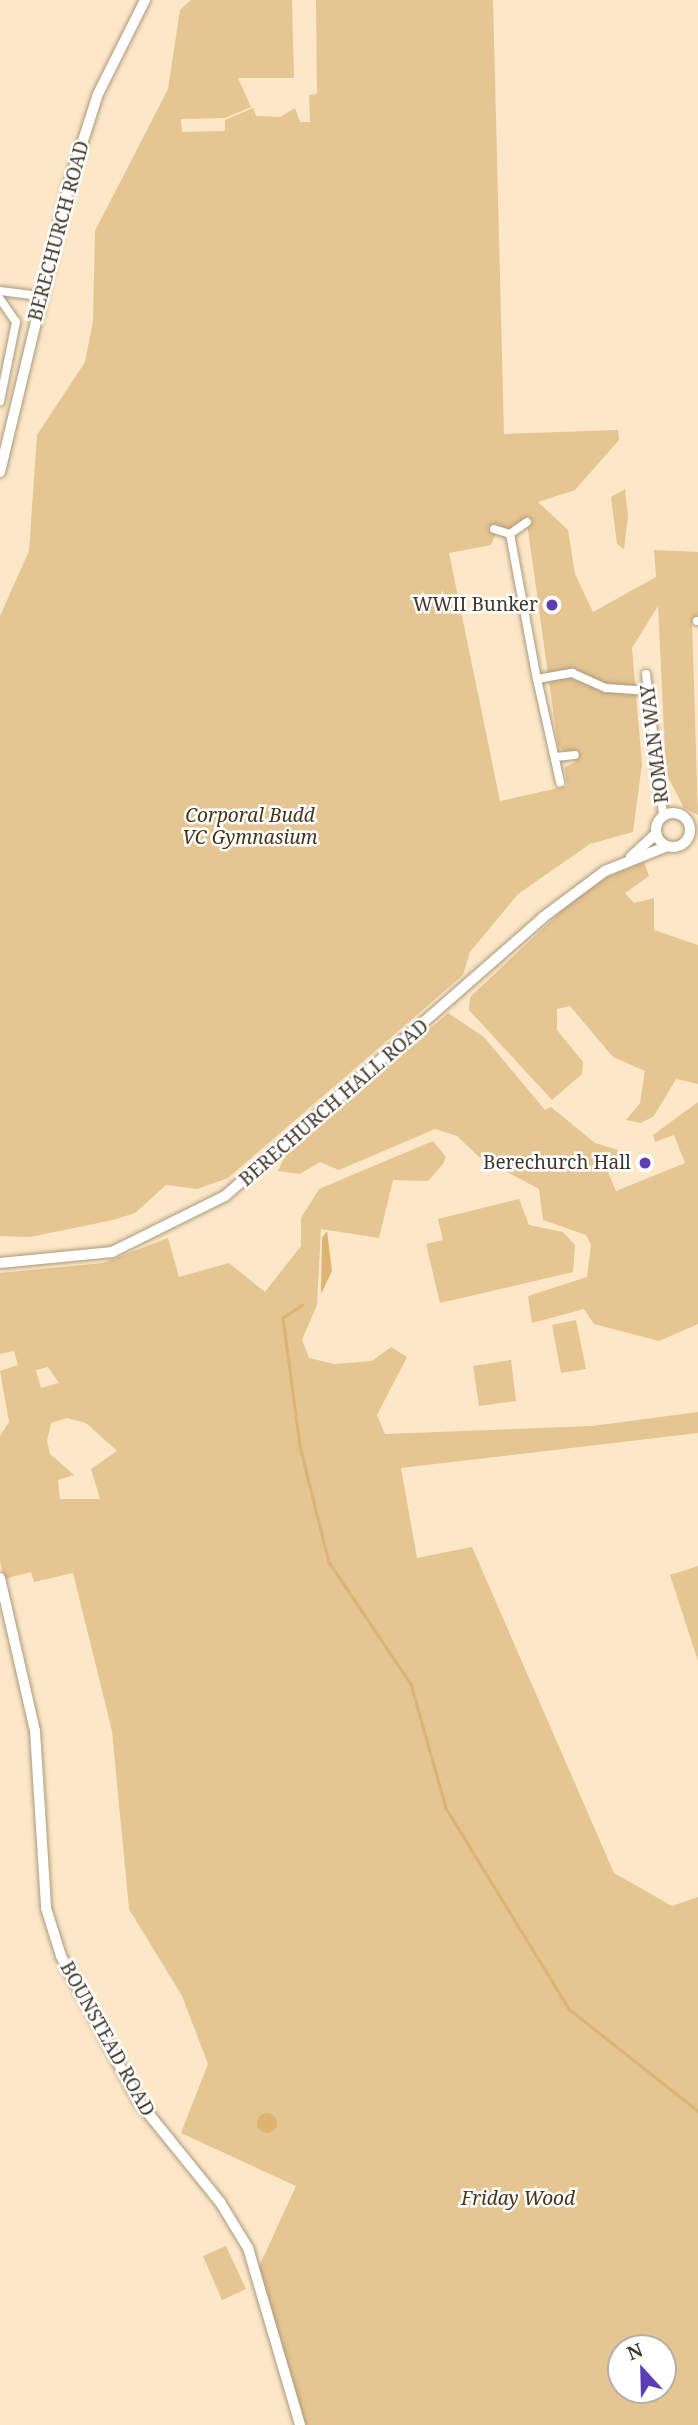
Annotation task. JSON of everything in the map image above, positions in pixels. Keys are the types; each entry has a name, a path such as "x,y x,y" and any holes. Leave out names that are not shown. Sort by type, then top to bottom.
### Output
{"street":[{"name":"BERECHURCH ROAD","path":"0,472 40,296 98,94 145,0"},
{"path":"0,291 40,296"},
{"path":"0,299 16,322 0,401"},
{"path":"510,534 527,522"},
{"path":"494,529 510,534"},
{"path":"510,534 537,679 560,782"},
{"path":"537,679 572,673 606,688 649,691"},
{"name":"ROMAN WAY","path":"646,674 663,815"},
{"path":"556,757 575,755"},
{"path":"664,847 656,834 663,815 698,823"},
{"path":"687,820 694,839"},
{"name":"BERECHURCH HALL ROAD","path":"0,1264 113,1252 225,1196 542,918 628,859 656,834"},
{"name":"BERECHURCH HALL ROAD","path":"628,859 694,839"},
{"name":"BOUNSTEAD ROAD","path":"0,1578 35,1731 46,1908 61,1956 139,2102 220,2202 248,2248 300,2425"}],"green space":[{"name":"Corporal Budd VC Gymnasium","path":"191,0 292,0 294,78 238,78 251,107 225,118 181,119 182,132 225,131 225,120 253,108 256,116 280,117 295,108 300,122 310,122 309,95 317,94 316,0 493,0 504,434 618,430 619,440 575,490 538,502 568,530 575,574 593,612 656,577 654,550 698,552 698,617 692,620 698,815 684,808 666,773 658,606 632,648 642,764 633,832 590,844 518,894 470,952 463,975 228,1178 197,1189 166,1185 135,1213 113,1220 30,1237 0,1236 0,616 29,551 37,435 85,362 93,321 95,231 168,89 180,10","holes":["527,523 558,746 576,762 565,767 567,786 500,801 449,553 491,545 498,529 518,530"]},
{"path":"625,489 628,516 624,549 617,544 611,497"},
{"path":"644,862 649,876 625,893 634,903 654,898 654,930 698,945 698,1084 676,1079 654,1116 641,1123 626,1120 640,1103 645,1071 613,1057 570,1006 557,1009 557,1030 583,1062 582,1074 552,1100 469,1010 470,997 571,902 607,877"},
{"path":"448,1013 484,1037 545,1110 551,1107 595,1143 618,1150 621,1156 604,1163 616,1191 685,1163 674,1135 655,1142 653,1135 698,1102 698,1324 659,1341 594,1324 584,1309 532,1323 528,1296 587,1277 591,1245 586,1235 543,1220 539,1189 479,1157 457,1136 435,1129 339,1170 320,1162 300,1174 278,1171 285,1156"},
{"name":"Friday Wood","path":"433,1141 446,1157 428,1181 393,1180 379,1238 321,1229 317,1305 302,1340 309,1358 334,1364 372,1361 391,1347 407,1357 377,1415 385,1434 592,1426 698,1412 698,1433 401,1468 417,1558 472,1547 614,1873 672,1906 698,1897 698,2425 300,2425 258,2269 296,2186 181,2133 208,2064 182,1996 129,1909 112,1731 73,1573 34,1582 31,1572 4,1579 0,1561 0,1436 9,1422 0,1371 18,1365 14,1351 0,1354 0,1273 103,1263 168,1238 179,1277 229,1263 265,1292 301,1246 301,1218 319,1189","holes":["48,1367 59,1383 41,1388 36,1370","67,1418 86,1423 117,1451 91,1469 100,1499 60,1499 58,1480 74,1475 50,1454 47,1441 51,1423"]},
{"path":"519,1199 529,1225 563,1232 575,1245 573,1272 440,1303 426,1244 443,1240 438,1219"},
{"path":"576,1320 586,1369 561,1373 552,1325"},
{"path":"511,1360 516,1401 479,1406 473,1366"},
{"path":"698,1566 698,1661 670,1575"},
{"path":"226,2246 246,2289 222,2300 203,2256"}],"shaded area":[{"path":"327,1231 332,1271 321,1294 322,1238"},
{"path":"267,2113 274,2116 277,2123 274,2130 267,2133 260,2130 257,2123 260,2116"}],"waterway":[{"path":"303,1305 283,1318 300,1446 329,1562 411,1684 446,1808 569,2009 698,2111"}],"place":[{"name":"WWII Bunker","path":"552,605"},
{"name":"Berechurch Hall","path":"645,1163"}]}
